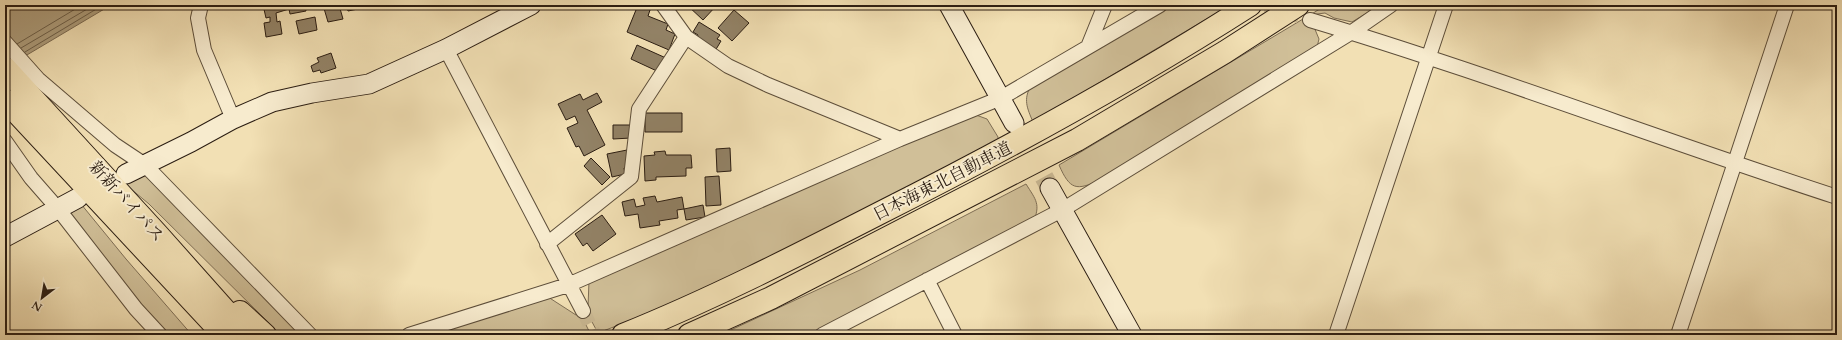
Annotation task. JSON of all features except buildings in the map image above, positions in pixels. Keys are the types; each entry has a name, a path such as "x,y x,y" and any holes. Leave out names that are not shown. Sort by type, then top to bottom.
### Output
{"highway":[{"name":"日本海東北自動車道","path":"623,335 770,269 936,185 1076,111 1250,5"},
{"name":"日本海東北自動車道","path":"689,335 771,298 1077,140 1225,52 1304,12"},
{"name":"新新バイパス","path":"5,68 30,83 158,234 247,335"},
{"name":"新新バイパス","path":"6,100 224,335"},
{"path":"158,234 265,335"},
{"path":"154,260 176,301 207,335"}],"street":[{"path":"202,5 198,18 204,50 233,119"},
{"path":"126,174 233,119 272,102 369,84 446,49 531,5"},
{"path":"663,5 686,37 728,66 900,139"},
{"path":"949,5 1014,122"},
{"path":"1088,47 1104,5"},
{"path":"409,335 568,285 900,139 1001,98 1160,5"},
{"path":"822,335 1062,210 1352,32 1392,5"},
{"path":"1336,335 1446,5"},
{"path":"1678,335 1735,164 1753,103 1787,5"},
{"path":"1304,12 1352,32 1428,56 1735,164 1837,197"},
{"path":"547,244 631,177 639,109 686,37"},
{"path":"5,42 30,83 145,165 310,335"},
{"path":"446,49 568,285 583,311"},
{"path":"5,141 31,178 59,210 136,308 160,335"},
{"path":"1050,188 1132,335"},
{"path":"5,237 59,210 78,198"},
{"path":"927,280 955,335"}],"shaded area":[{"path":"1173,5 1230,5 1033,122 1027,104 1027,95 1031,86"},
{"path":"1326,5 1380,5 1352,22 1334,18 1325,13 1310,15"},
{"path":"1303,19 1316,23 1314,27 1319,39 1317,47 1100,180 1092,184 1079,187 1070,184 1059,165"},
{"path":"976,115 987,119 998,137 998,141 900,193 751,268 649,313 598,333 585,309 588,307 589,281 874,154"},
{"path":"143,171 304,335 281,335 149,204 125,184"},
{"path":"1026,184 1035,198 1037,207 1033,223 819,335 720,335 860,270"},
{"path":"81,204 126,259 192,335 163,335 68,217 69,208"},
{"path":"545,295 576,315 580,313 591,335 421,335"}],"water":[{"path":"5,5 111,5 5,68"}],"tunnel":[{"path":"1266,5 1310,20"},
{"path":"1016,126 1050,188"},
{"path":"583,311 595,335"}]}
